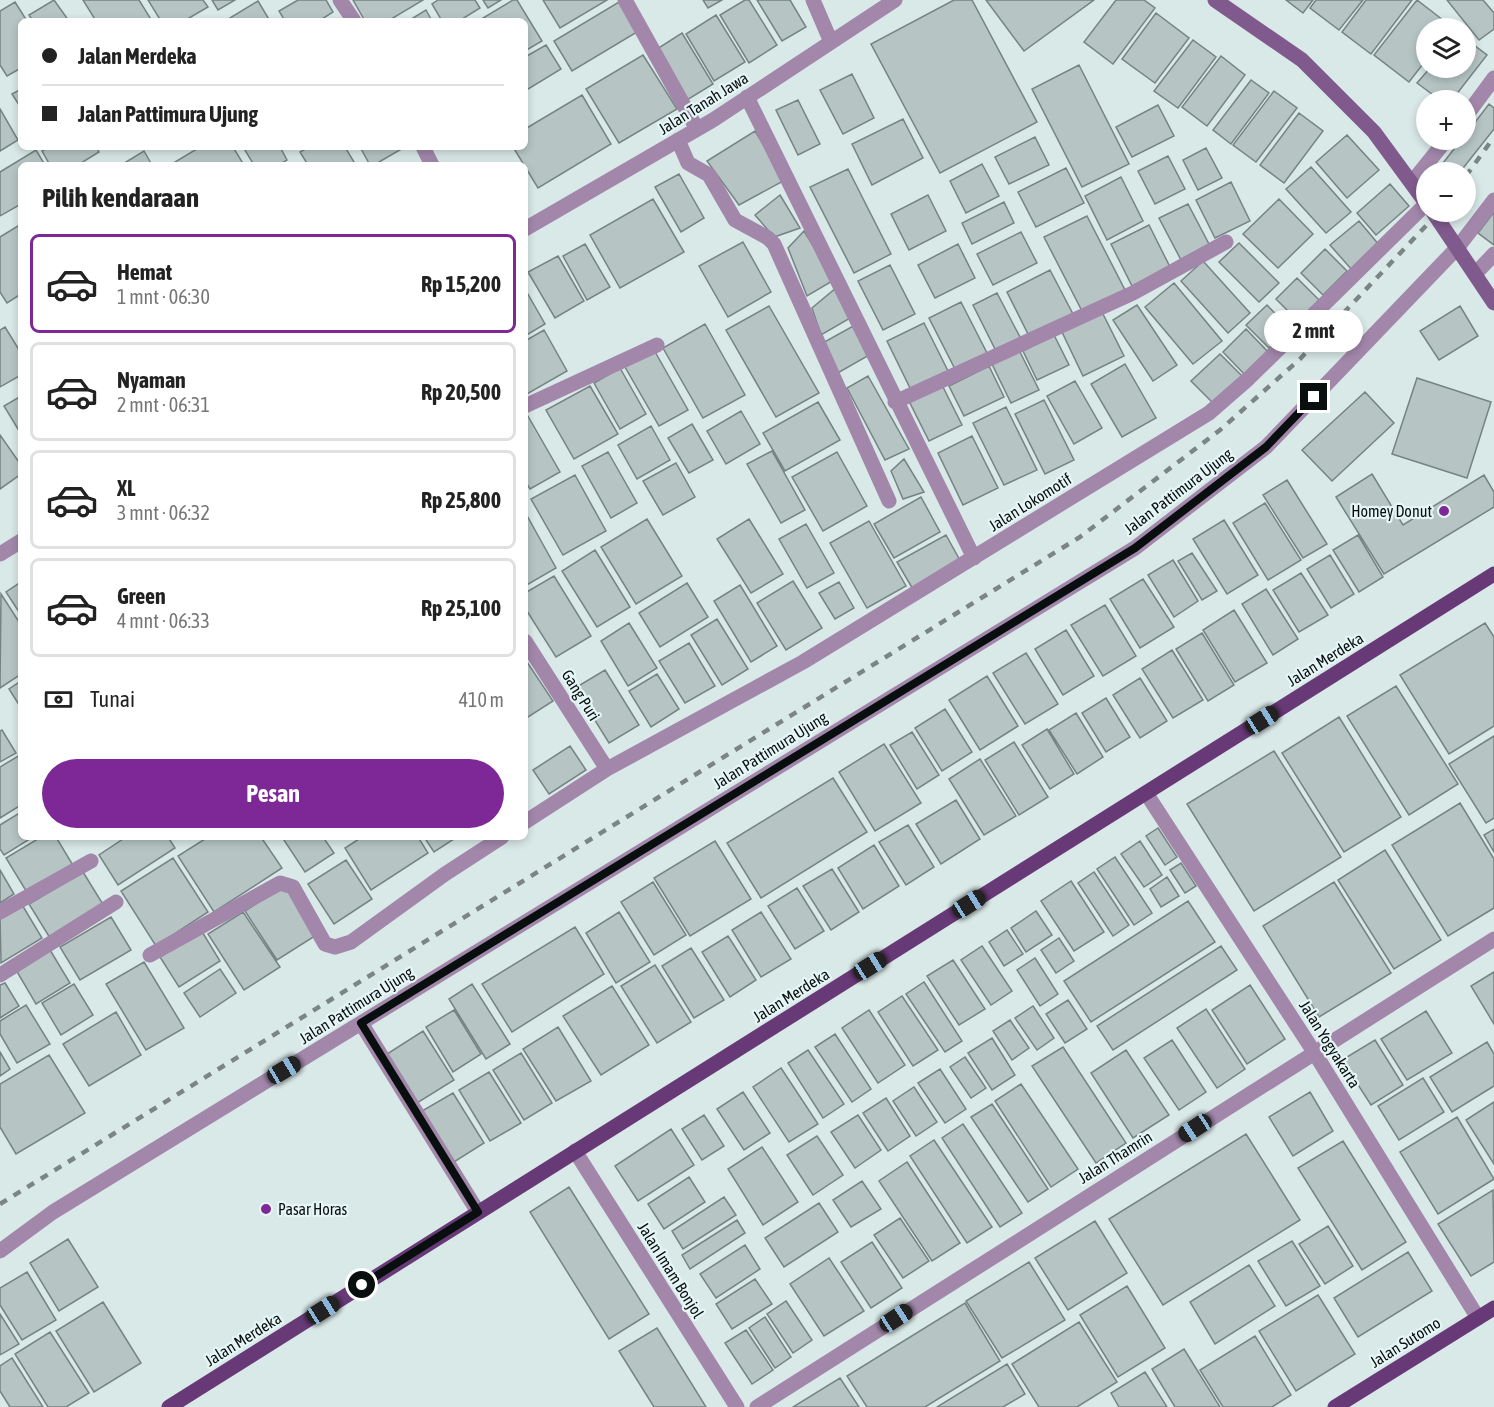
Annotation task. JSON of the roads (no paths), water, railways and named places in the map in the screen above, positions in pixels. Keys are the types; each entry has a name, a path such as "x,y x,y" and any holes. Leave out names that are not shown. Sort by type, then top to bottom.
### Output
{"main road":[{"name":"Jalan Merdeka","path":"169,1407 1494,574"},
{"name":"Jalan Sutomo","path":"1335,1407 1494,1308"}],"street":[{"path":"340,0 352,18"},
{"path":"625,0 698,129"},
{"path":"813,0 831,42"},
{"name":"Jalan Tanah Jawa","path":"528,227 698,129 895,0"},
{"path":"1215,0 1302,60 1374,132 1416,186"},
{"path":"1476,102 1494,78"},
{"path":"747,97 895,402 974,558"},
{"path":"678,140 688,163 709,175 735,220 768,238 774,244 889,501"},
{"path":"1413,181 1438,150"},
{"name":"Jalan Pattimura Ujung","path":"0,1251 53,1212 1135,548 1266,447 1458,247 1494,200"},
{"name":"Jalan Lokomotif","path":"528,820 607,769 803,662 1209,412 1248,379 1416,214"},
{"path":"1440,222 1494,303"},
{"path":"895,402 1132,293 1226,242"},
{"path":"1475,274 1494,254"},
{"path":"528,405 657,345"},
{"path":"0,554 18,543"},
{"name":"Gang Puri","path":"528,646 607,769"},
{"name":"Jalan Yogyakarta","path":"1146,793 1314,1052 1478,1318"},
{"path":"150,955 280,883 293,887 325,944 340,947 351,942 445,873 497,840"},
{"path":"0,912 91,861"},
{"path":"0,975 116,902"},
{"name":"Jalan Thamrin","path":"757,1407 1494,939"},
{"path":"361,1023 478,1212"},
{"name":"Jalan Imam Bonjol","path":"575,1152 737,1407"}],"railway":[{"path":"1476,162 1494,137"},
{"path":"0,1204 1080,537 1220,430 1300,359 1430,222"}],"place":[{"name":"Homey Donut","path":"1444,511"},
{"name":"Pasar Horas","path":"266,1209"}]}
